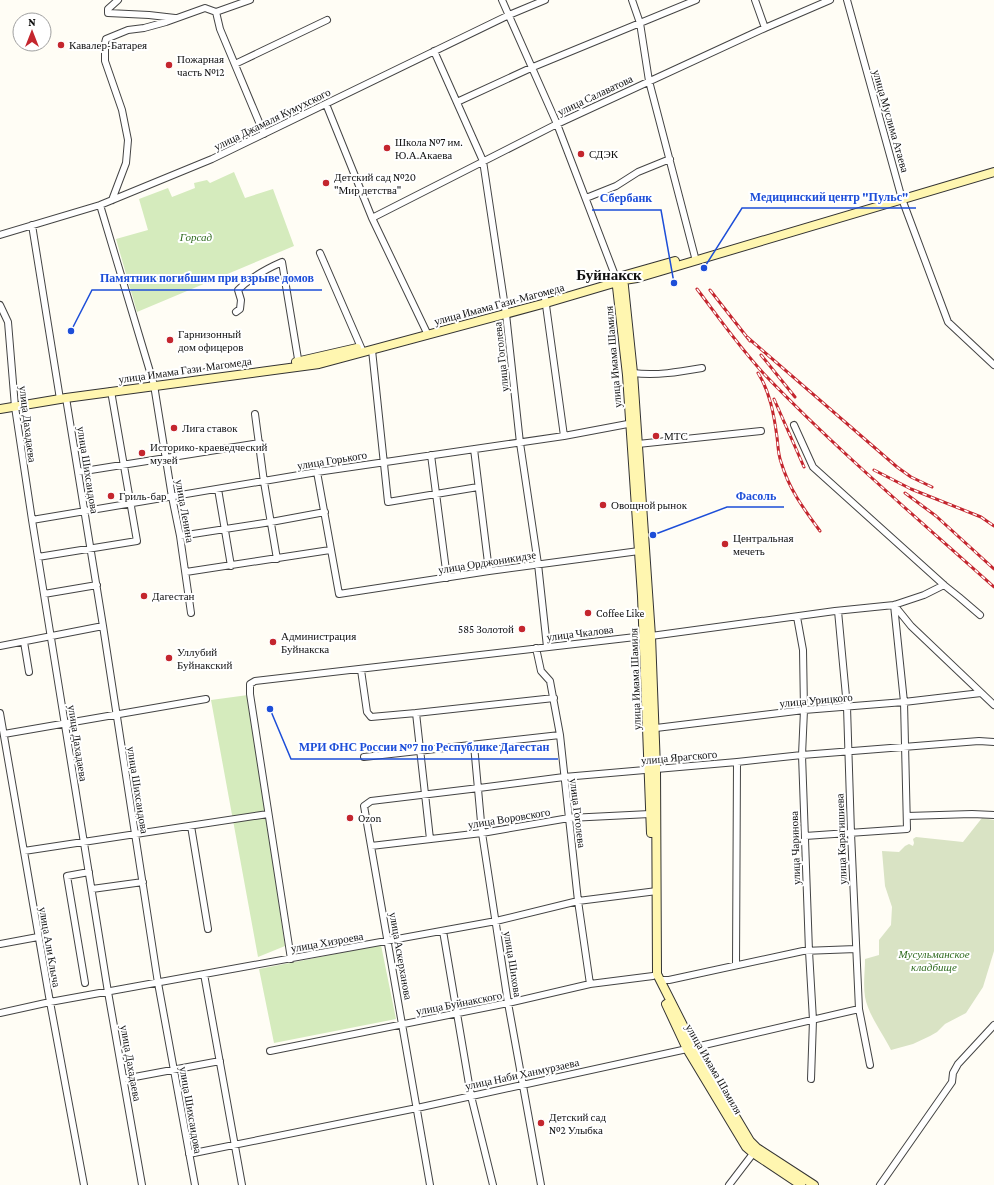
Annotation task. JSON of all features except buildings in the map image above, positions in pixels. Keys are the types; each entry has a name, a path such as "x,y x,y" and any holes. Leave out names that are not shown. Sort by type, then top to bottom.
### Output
{"main road":[{"name":"улица Имама Гази-Магомеда","path":"362,350 372,350 426,332 546,301 620,279 637,278 695,258 902,197 994,172"},
{"name":"улица Имама Шамиля","path":"620,279 633,373 633,423 639,551 648,636 657,978 691,1048 746,1147 755,1150 814,1185"},
{"name":"улица Имама Шамиля","path":"620,279 627,375 633,423 638,444 654,729 650,814 655,892"},
{"path":"62,397 299,364 362,350 426,332"},
{"name":"улица Имама Гази-Магомеда","path":"0,409 15,404 111,391 154,383"},
{"path":"0,404 15,404"},
{"name":"улица Имама Шамиля","path":"755,1150 801,1185"}],"street":[{"path":"118,0 108,9 108,13 177,18"},
{"path":"112,200 126,163 128,140 122,110 105,61 106,39 128,30 144,28 205,8 216,12 250,0"},
{"name":"улица Имама Шамиля","path":"502,0 533,67 620,279"},
{"name":"улица Джамаля Кумухского","path":"0,235 100,205 212,159 509,15 545,0"},
{"path":"632,0 640,23 649,81 695,258"},
{"path":"457,102 533,67 696,0"},
{"path":"755,0 765,28"},
{"name":"улица Салаватова","path":"372,218 557,124 765,28 830,0"},
{"name":"улица Муслима Атаева","path":"847,0 902,197 948,322 994,364"},
{"path":"216,12 220,29 264,134"},
{"path":"235,64 327,20"},
{"name":"улица Гоголева","path":"434,51 483,161 505,311 520,443 538,564 547,647"},
{"path":"326,104 372,218 426,332"},
{"path":"586,198 616,186 638,172 670,159"},
{"name":"улица Ленина","path":"100,205 154,383 172,497 186,572 191,613"},
{"name":"улица Шихсаидова","path":"32,225 62,397 78,472 104,626 116,714 158,983 195,1185"},
{"path":"320,253 362,350"},
{"path":"236,312 240,309 241,300 238,290 258,275 282,262 299,364"},
{"path":"546,301 564,436"},
{"name":"улица Дахадаева","path":"0,305 8,322 15,404 32,520 108,992 142,1185"},
{"path":"372,350 375,365 388,502 478,487"},
{"path":"633,373 668,373 702,368"},
{"path":"38,557 137,541 111,391"},
{"path":"255,414 264,482 277,559"},
{"name":"улица Горького","path":"32,520 317,472 520,443 633,423"},
{"path":"794,425 813,467 944,585 980,615"},
{"path":"638,444 761,431"},
{"path":"78,472 260,443"},
{"path":"474,449 489,571"},
{"path":"431,455 447,578"},
{"path":"186,572 330,550 325,512 317,472"},
{"path":"218,489 231,566"},
{"path":"180,536 325,512"},
{"name":"улица Орджоникидзе","path":"330,550 339,594 489,571 639,551"},
{"name":"улица Чкалова","path":"268,814 250,694 250,684 255,681 648,636 894,605 924,595 944,585"},
{"path":"44,594 97,586"},
{"path":"894,605 911,626 994,705"},
{"path":"804,836 907,829 904,702 894,605"},
{"name":"улица Карагишиева","path":"838,611 847,707 859,1009 870,1065"},
{"name":"улица Чаринова","path":"797,617 803,650 804,710 802,755 804,836 813,1020 811,1079"},
{"path":"0,646 104,626"},
{"path":"24,642 29,672"},
{"name":"улица Гоголева","path":"536,648 541,671 550,681 560,735 578,902 590,984"},
{"path":"361,670 367,712 370,717 554,698"},
{"name":"улица Урицкого","path":"654,729 804,710 904,702 981,693"},
{"path":"4,734 206,699"},
{"name":"улица Али Клыча","path":"0,712 38,937 84,1185"},
{"path":"416,713 430,839"},
{"path":"364,757 420,752 560,735"},
{"name":"улица Ярагского","path":"367,803 371,800 425,795 564,777 849,751 979,741 994,742"},
{"name":"улица Шихова","path":"474,745 482,833 508,1003 541,1185"},
{"path":"736,762 736,965"},
{"name":"улица Аскерханова","path":"367,803 364,806 430,1185"},
{"path":"24,850 268,814 290,959"},
{"name":"улица Воровского","path":"371,846 482,833 569,818 650,814"},
{"path":"907,816 972,814 994,815"},
{"path":"191,826 208,929"},
{"path":"85,983 67,876 89,872"},
{"path":"92,889 143,882"},
{"name":"улица Хизроева","path":"0,1013 50,1002 496,921 578,902 655,892"},
{"path":"443,931 471,1096 493,1185"},
{"path":"0,944 38,937"},
{"name":"улица Буйнакского","path":"270,1051 508,1003 590,984 657,978 669,980 803,951 856,949"},
{"path":"204,974 242,1185"},
{"name":"улица Наби Ханмурзаева","path":"189,1154 417,1108 691,1048 859,1009"},
{"path":"880,1185 952,1082 958,1064 994,1025"},
{"path":"124,1080 220,1061"},
{"path":"729,1185 755,1150"}],"green space":[{"name":"Горсад","path":"234,172 245,198 273,189 294,246 137,312 116,239 148,230 139,199 168,188 172,197 195,188 194,183 207,180 210,183"},
{"path":"248,695 285,946 258,957 211,700"},
{"name":"Мусульманское кладбище","path":"982,818 994,820 994,951 983,987 966,1013 945,1024 937,1032 930,1036 913,1044 891,1050 869,1010 864,987 865,959 879,955 879,940 891,925 892,907 885,886 882,851 899,852 909,844 913,846 913,839 916,837 963,842"},
{"path":"381,945 396,1019 274,1043 259,969"}],"railway":[{"path":"697,289 747,354 792,403 878,483 994,587"},
{"path":"710,290 750,341"},
{"path":"747,337 897,467 911,477 932,487"},
{"path":"761,355 795,397"},
{"path":"758,373 766,388 771,404 779,456 784,472 797,498 820,531"},
{"path":"774,399 804,467"},
{"path":"874,470 911,489 981,517 994,526"},
{"path":"905,493 936,516 994,569"}],"place":[{"name":"Кавалер-Батарея","path":"61,45"},
{"name":"Пожарная часть №12","path":"169,65"},
{"name":"Школа №7 им. Ю.А.Акаева","path":"387,148"},
{"name":"СДЭК","path":"581,154"},
{"name":"Детский сад №20 \"Мир детства\"","path":"326,183"},
{"name":"Медицинский центр \"Пульс\"","path":"704,268"},
{"name":"Сбербанк","path":"674,283"},
{"name":"Памятник погибшим при взрыве домов","path":"71,331"},
{"name":"Гарнизонный дом офицеров","path":"170,340"},
{"name":"Лига ставок","path":"174,428"},
{"name":"МТС","path":"656,436"},
{"name":"Историко-краеведческий музей","path":"142,453"},
{"name":"Гриль-бар","path":"111,496"},
{"name":"Овощной рынок","path":"603,505"},
{"name":"Фасоль","path":"653,535"},
{"name":"Центральная мечеть","path":"725,544"},
{"name":"Дагестан","path":"144,596"},
{"name":"Coffee Like","path":"588,613"},
{"name":"585 Золотой","path":"522,629"},
{"name":"Администрация Буйнакска","path":"273,642"},
{"name":"Уллубий Буйнакский","path":"169,658"},
{"name":"МРИ ФНС России №7 по Республике Дагестан","path":"270,709"},
{"name":"Ozon","path":"350,818"},
{"name":"Детский сад №2 Улыбка","path":"541,1123"}],"district":[{"name":"Буйнакск","path":"609,275"}]}
